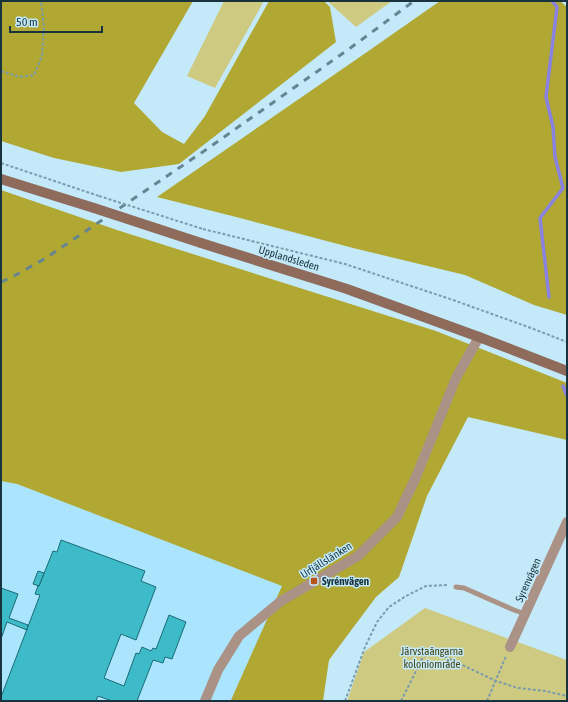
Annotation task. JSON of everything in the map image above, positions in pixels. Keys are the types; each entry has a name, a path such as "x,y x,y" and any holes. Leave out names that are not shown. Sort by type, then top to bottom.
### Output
{"street":[{"name":"Upplandsleden","path":"1,179 347,289 479,336 567,371"},
{"name":"Urfjällslänken","path":"206,701 218,670 239,636 280,601 358,556 397,517 416,477 456,378 479,336"},
{"name":"Syrenvägen","path":"510,647 567,522"}],"lane":[{"path":"456,587 464,588 525,614"}],"path":[{"path":"1,71 20,77 34,75 42,56 44,27 41,1"},
{"path":"1,163 203,229 344,264 467,305 567,342"},
{"path":"346,701 365,647 377,622 389,607 426,586 449,585 456,587"},
{"path":"487,701 510,647"},
{"path":"402,701 424,655 431,650 496,682 518,688 545,690 567,696"}],"shaded area":[{"path":"1,1 193,1 134,103 162,132 184,144 205,116 269,1 324,1 330,7 336,42 179,164 121,172 54,158 1,141"},
{"path":"440,1 560,1 567,7 567,315 534,305 465,275 353,248 157,197 367,52"},
{"path":"1,190 117,230 436,331 567,383 567,440 468,417 427,496 399,577 376,597 329,660 323,701 231,700 282,586 17,484 1,481"},
{"path":"1,481 17,484 283,586 231,700 234,701 1,701"}],"green space":[{"path":"224,1 264,1 215,88 187,76"},
{"path":"327,1 392,1 356,27"},
{"name":"Järvstaängarna koloniområde","path":"425,608 567,660 567,701 347,701 364,652"}],"building":[{"path":"61,540 145,571 141,581 156,587 136,640 121,634 104,678 124,686 136,653 139,654 142,647 151,651 153,648 156,649 169,615 186,622 172,659 165,657 163,663 153,660 137,701 112,701 98,696 96,701 1,701 1,697 40,595 35,594 53,551 57,552"},
{"path":"38,571 44,573 39,586 33,584"},
{"path":"1,588 18,594 9,618 28,625 27,630 7,622 1,639"}],"waterway":[{"path":"549,297 540,218 563,188 555,157 553,127 546,97 557,7 552,1"},
{"path":"563,386 567,396"}],"railway":[{"path":"1,282 46,258 207,149 349,49 414,1"}],"place":[{"name":"Syrénvägen","path":"314,581"}]}
